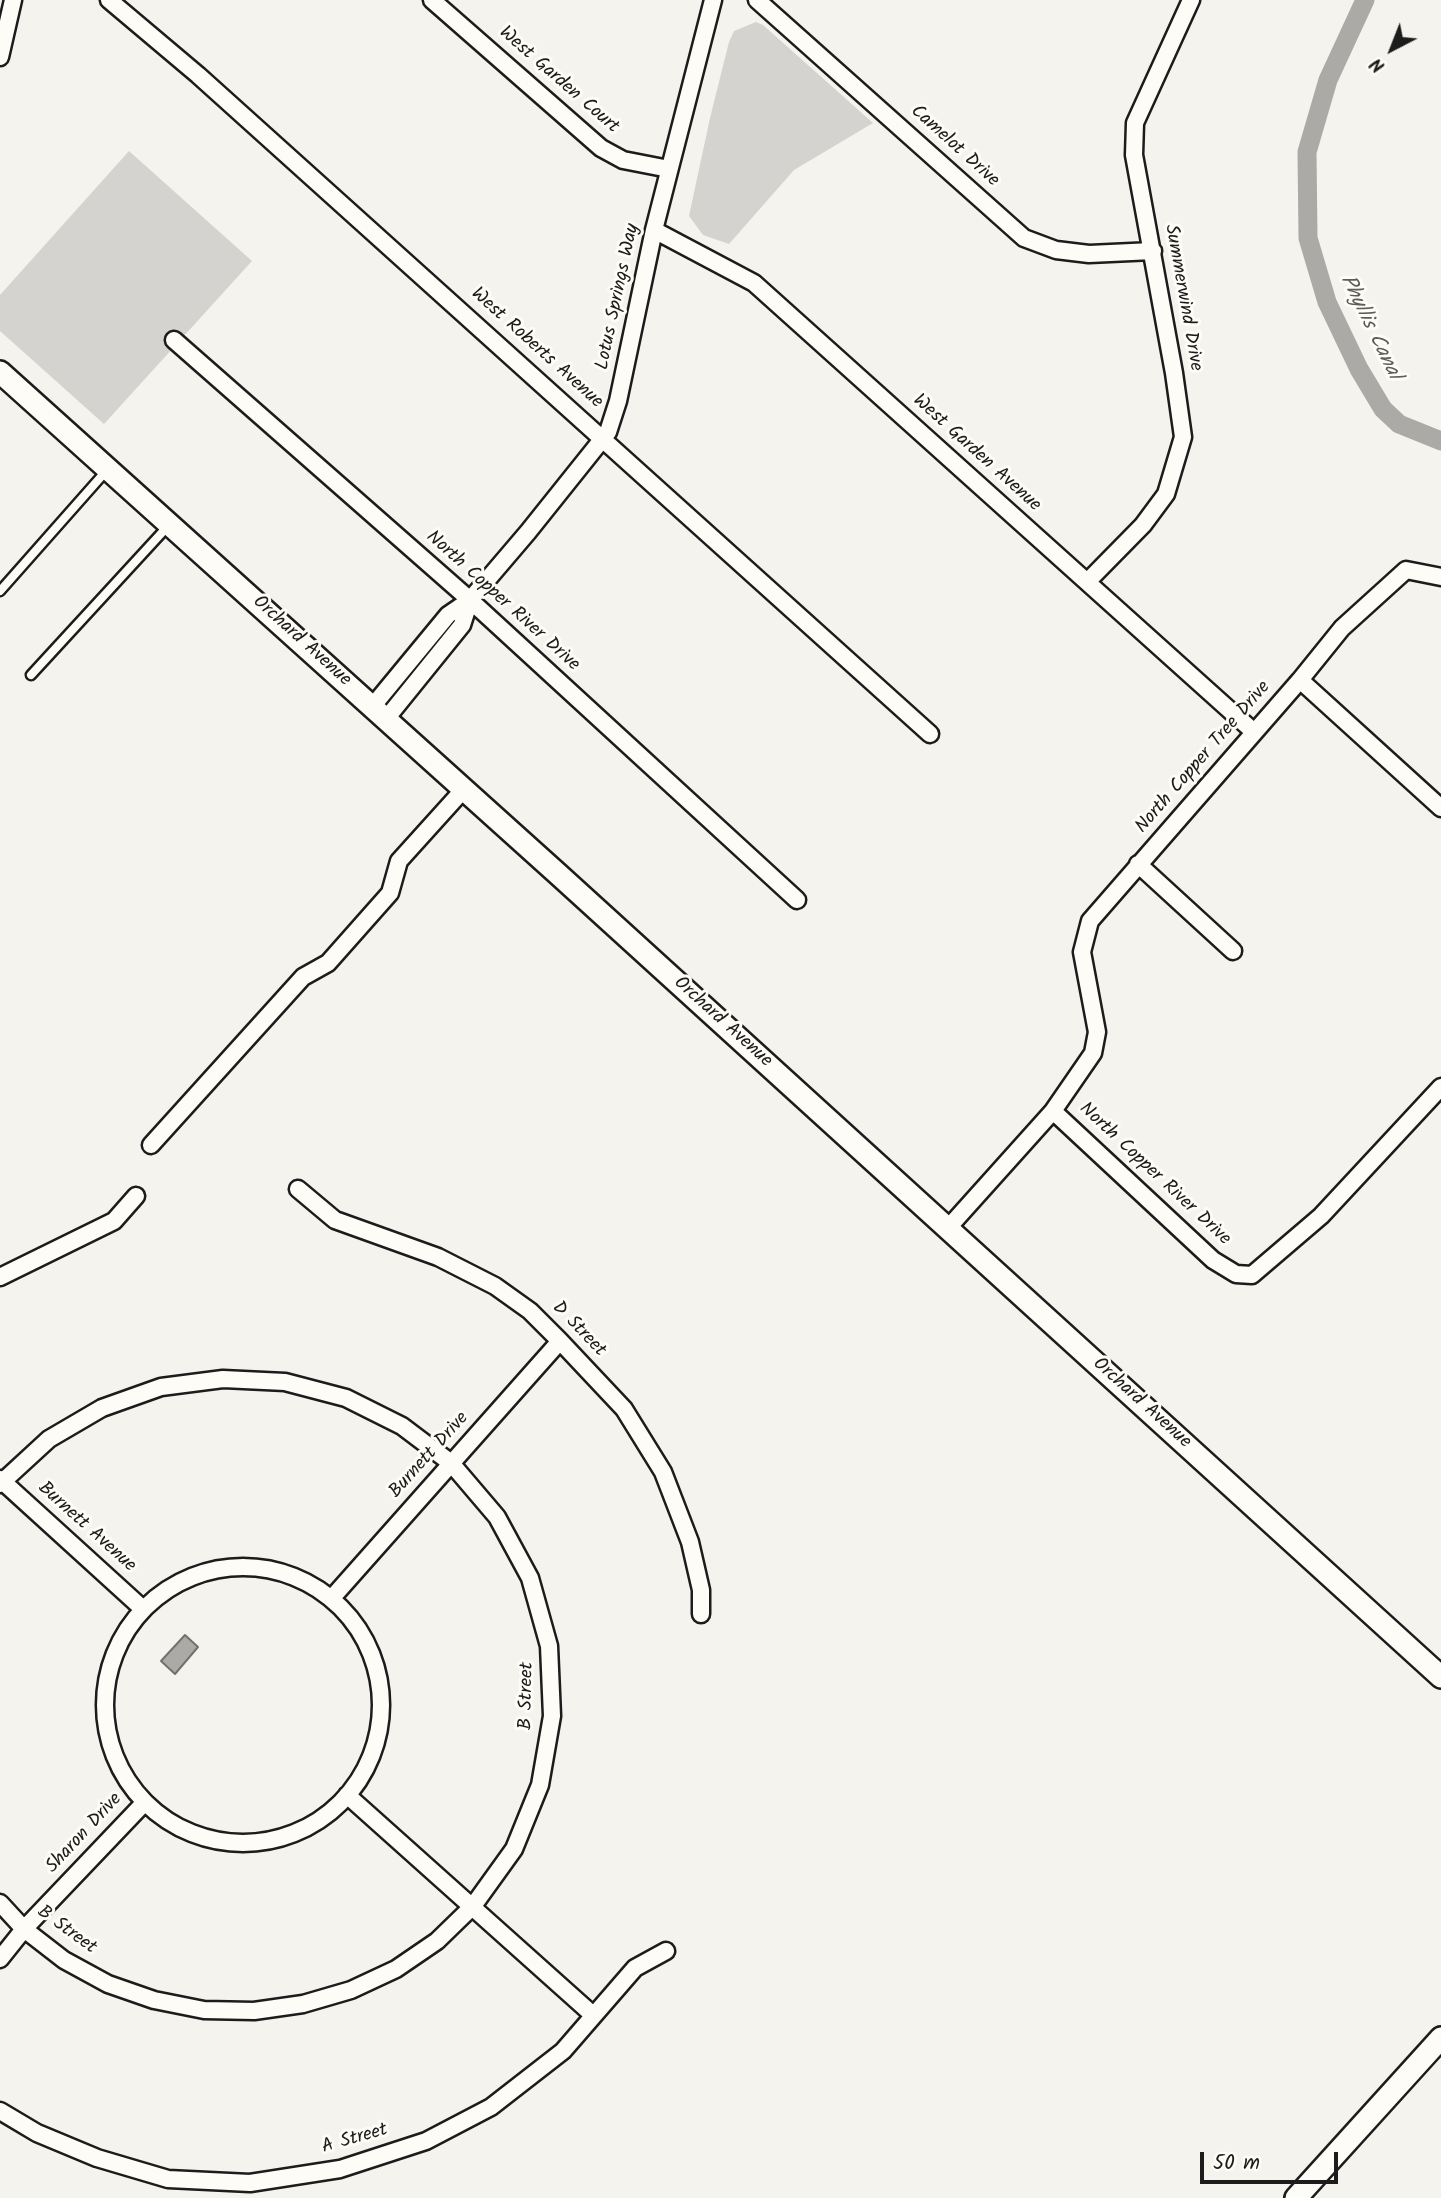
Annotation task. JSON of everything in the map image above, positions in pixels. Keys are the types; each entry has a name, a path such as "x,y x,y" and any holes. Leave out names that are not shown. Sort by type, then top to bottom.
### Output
{"street":[{"path":"0,57 13,0"},
{"name":"West Roberts Avenue","path":"109,0 198,75 930,734"},
{"name":"West Garden Court","path":"432,0 601,148 623,160 669,169"},
{"name":"Lotus Springs Way","path":"379,713 462,625 470,600 608,432 618,401 653,230 713,0"},
{"name":"Camelot Drive","path":"757,0 1024,238 1055,250 1089,254 1153,251"},
{"name":"Summerwind Drive","path":"1087,582 1143,525 1166,494 1183,438 1153,251 1134,155 1135,123 1191,0"},
{"name":"West Garden Avenue","path":"653,230 754,283 1254,732"},
{"name":"North Copper River Drive","path":"174,340 470,600 797,900"},
{"name":"Orchard Avenue","path":"0,372 464,789 1441,1676"},
{"name":"North Copper Tree Drive","path":"948,1228 1053,1111 1093,1053 1097,1031 1082,951 1090,921 1342,628 1406,570 1441,577"},
{"name":"North Copper Tree Drive","path":"1300,680 1441,808"},
{"path":"151,1146 303,977 328,963 390,893 399,861 464,789"},
{"name":"North Copper Tree Drive","path":"1138,864 1233,951"},
{"name":"North Copper River Drive","path":"1053,1111 1213,1260 1236,1273 1252,1275 1321,1216 1438,1095"},
{"name":"D Street","path":"298,1189 335,1220 438,1257 495,1286 530,1311 560,1341 624,1409 663,1472 690,1542 701,1590 701,1614"},
{"path":"0,1277 114,1221 136,1196"},
{"name":"Burnett Drive","path":"331,1599 560,1341"},
{"name":"B Street","path":"0,1903 24,1929 64,1960 108,1983 155,2000 204,2010 254,2011 303,2004 351,1990 385,1974 437,1941 473,1906 513,1849 540,1785 552,1716 549,1646 530,1578 497,1517 451,1464 402,1426 345,1398 285,1382 223,1379 161,1387 102,1408 49,1439 1,1481"},
{"name":"Burnett Avenue","path":"1,1481 143,1609"},
{"path":"233,1567 253,1567 292,1575 331,1599 354,1622 364,1639 373,1657 381,1695 378,1735 372,1754 364,1772 347,1795 326,1816 309,1826 291,1834 252,1843 194,1834 159,1815 132,1787 117,1761 105,1714 105,1694 113,1656 122,1637 143,1609 177,1583 214,1569 233,1567"},
{"path":"347,1795 593,2015"},
{"name":"Sharon Drive","path":"0,1959 24,1929 145,1801"},
{"name":"A Street","path":"0,2111 37,2133 97,2158 168,2179 250,2183 340,2169 426,2141 491,2107 563,2051 635,1968 666,1951"},
{"path":"1296,2198 1434,2049"}],"lane":[{"path":"0,591 108,469"},
{"path":"31,674 170,524"}],"shaded area":[{"path":"756,22 763,25 873,123 794,170 729,244 703,235 689,216 729,42 734,31"},
{"path":"129,151 252,261 104,424 0,331 0,295"},
{"path":"185,1635 198,1647 175,1674 161,1661"}],"waterway":[{"name":"Phyllis Canal","path":"1365,0 1328,80 1307,152 1308,238 1327,302 1359,369 1383,409 1399,424 1441,441"}]}
